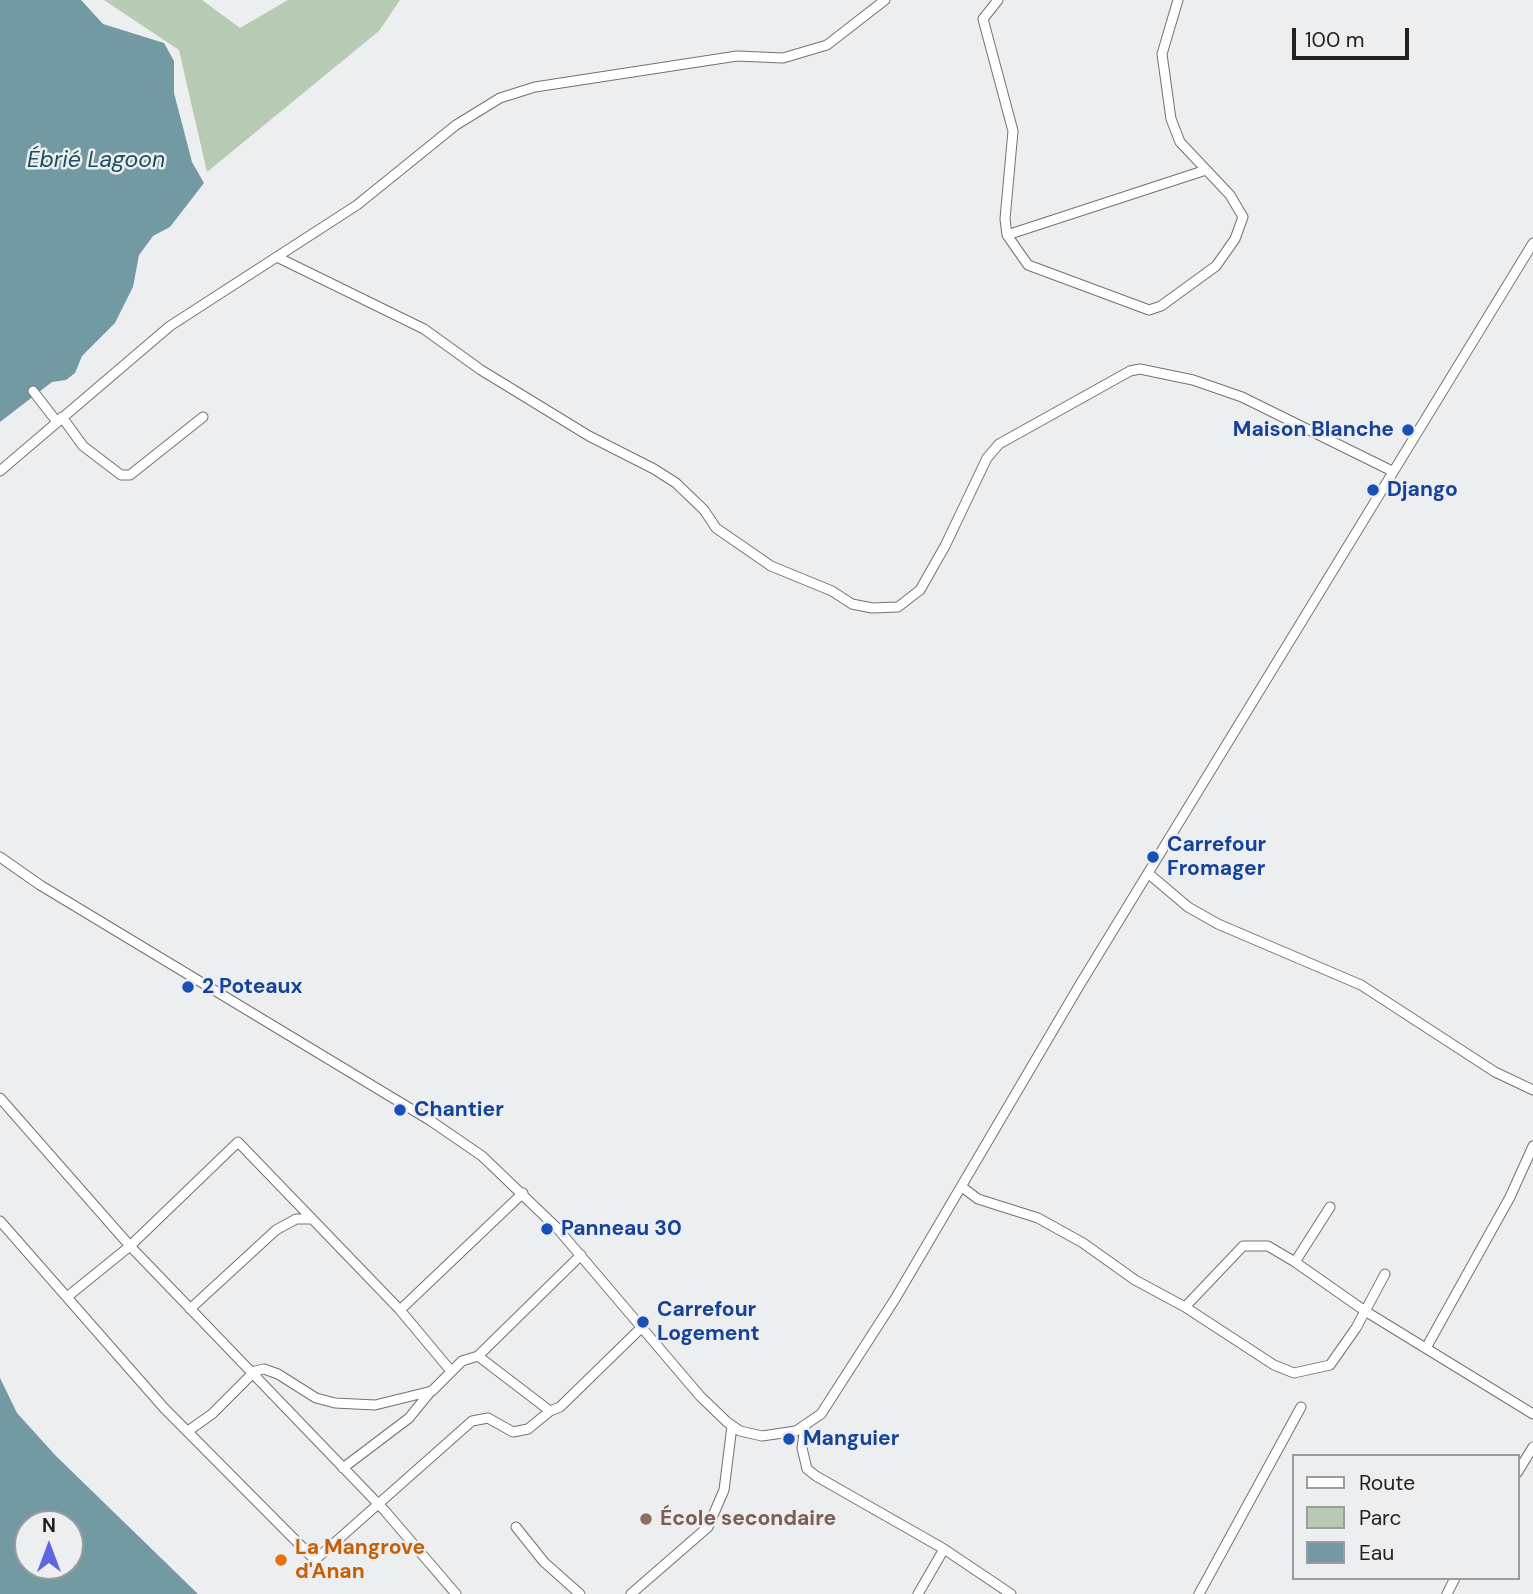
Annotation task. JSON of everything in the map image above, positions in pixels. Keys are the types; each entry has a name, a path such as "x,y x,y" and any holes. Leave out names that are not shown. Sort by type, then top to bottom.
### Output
{"street":[{"path":"0,471 170,326 279,258 339,214 357,205 456,125 505,96 570,81 737,56 783,58 827,45 885,0"},
{"path":"998,0 983,19 1013,131 1005,219 1007,235 1028,265 1046,274 1154,310 1216,266 1235,239 1243,213 1230,195 1180,142 1171,119 1162,54 1178,0"},
{"path":"1007,235 1206,170"},
{"path":"1,858 40,885 431,1121 482,1156 523,1193 581,1255 700,1396 732,1426 750,1434 774,1436 805,1426 821,1414 830,1402 962,1187 1079,986 1533,243"},
{"path":"279,258 424,329 481,370 589,436 654,469 704,510 716,528 771,566 832,591 852,604 872,608 898,607 919,590 945,546 987,458 999,444 1130,371 1140,369 1193,380 1242,397 1392,471"},
{"path":"33,391 83,446 121,475 130,475 203,417"},
{"path":"1149,874 1198,913 1361,985 1495,1072 1533,1090"},
{"path":"0,1098 130,1246 251,1374 271,1391 456,1594"},
{"path":"67,1297 130,1246 238,1142 309,1219 400,1310 452,1371"},
{"path":"1426,1348 1510,1197 1533,1146"},
{"path":"962,1187 978,1199 1038,1218 1083,1243 1135,1280 1185,1307 1274,1365 1294,1373 1330,1365 1385,1274"},
{"path":"400,1310 523,1193"},
{"path":"1295,1262 1330,1207"},
{"path":"190,1309 276,1230 296,1219 309,1219"},
{"path":"0,1221 188,1431 314,1560 472,1421 488,1418 503,1428 523,1432 550,1411 560,1407 642,1327"},
{"path":"1185,1307 1243,1246 1268,1246 1365,1311 1533,1414"},
{"path":"343,1468 409,1418 462,1361 478,1356 581,1255"},
{"path":"478,1356 550,1411"},
{"path":"188,1431 212,1414 251,1374 264,1369 278,1374 316,1398 356,1405 375,1405 432,1391"},
{"path":"1199,1594 1301,1407"},
{"path":"631,1594 708,1527 724,1490 732,1426"},
{"path":"805,1426 802,1448 807,1469 944,1549 1011,1594"},
{"path":"1519,1470 1533,1447"},
{"path":"516,1527 544,1563 580,1594"},
{"path":"918,1594 944,1549"}],"green space":[{"path":"104,0 202,0 240,28 288,0 400,0 379,31 207,172 179,50"}],"water":[{"name":"Ébrié Lagoon","path":"0,0 81,0 103,24 164,43 174,61 174,93 192,162 204,183 170,227 153,236 139,255 133,287 115,323 82,356 75,373 66,380 52,382 0,422"},
{"path":"0,1378 17,1413 56,1456 198,1594 0,1594"}],"place":[{"name":"Maison Blanche","path":"1408,430"},
{"name":"Django","path":"1373,490"},
{"name":"Carrefour Fromager","path":"1153,857"},
{"name":"2 Poteaux","path":"188,987"},
{"name":"Chantier","path":"400,1110"},
{"name":"Panneau 30","path":"547,1229"},
{"name":"Carrefour Logement","path":"643,1322"},
{"name":"Manguier","path":"789,1439"},
{"name":"École secondaire","path":"646,1519"},
{"name":"La Mangrove d'Anan","path":"281,1560"}]}
